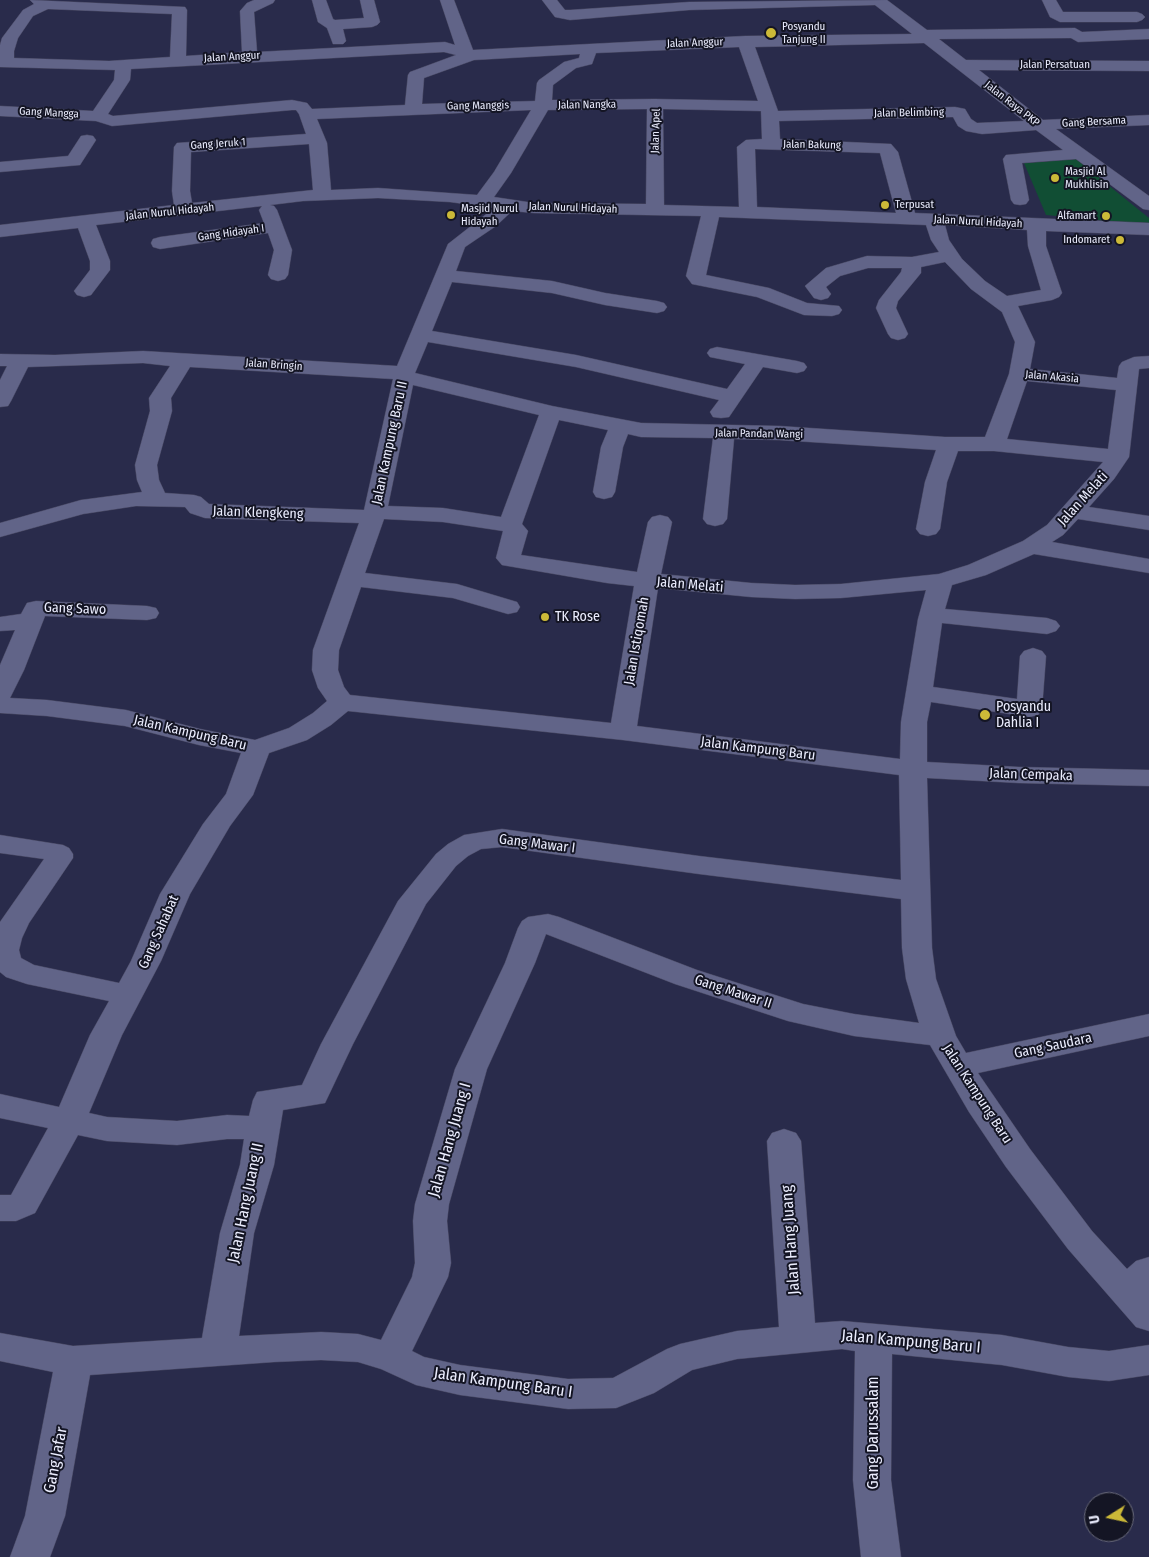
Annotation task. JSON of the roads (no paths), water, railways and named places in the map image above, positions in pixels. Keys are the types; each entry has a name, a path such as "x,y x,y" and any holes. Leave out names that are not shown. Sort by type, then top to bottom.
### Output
{"street":[{"path":"250,56 247,11 252,6 268,0"},
{"path":"319,0 326,22 334,25 372,22 367,0"},
{"path":"413,108 416,75 468,53 447,1 466,0"},
{"path":"549,0 560,14 733,3 877,0"},
{"name":"Jalan Raya PKP","path":"877,0 1040,125 1149,205"},
{"path":"1048,0 1055,14 1060,17 1137,17"},
{"path":"1127,0 1137,17 1149,29"},
{"path":"4,62 5,38 41,2 180,10 178,22 178,60"},
{"path":"334,25 341,52"},
{"name":"Jalan Anggur","path":"4,62 123,65 178,60 445,47 468,53 745,42 1149,34"},
{"name":"Jalan Bakung","path":"745,42 770,111 771,144 885,148 889,152 907,219"},
{"path":"543,105 545,84 554,75 570,65 586,61 590,48"},
{"name":"Jalan Persatuan","path":"961,64 1149,66"},
{"path":"98,116 122,80 123,65"},
{"name":"Jalan Apel","path":"655,210 655,104 770,111"},
{"name":"Jalan Nangka","path":"482,201 502,173 543,105 655,104"},
{"name":"Gang Manggis","path":"98,116 118,121 292,105 301,106 308,114 413,108 543,105"},
{"name":"Gang Mangga","path":"0,111 98,116"},
{"name":"Jalan Belimbing","path":"770,111 955,112 959,113 964,122 977,129 1040,125"},
{"path":"308,114 316,138 322,194"},
{"name":"Gang Bersama","path":"1040,125 1149,120"},
{"name":"Gang Jeruk 1","path":"184,210 181,191 182,147 316,138"},
{"path":"0,167 74,161 87,140"},
{"path":"748,212 746,147 752,144 771,144"},
{"path":"1020,200 1012,159 1080,154"},
{"name":"Jalan Nurul Hidayah","path":"0,231 322,194 414,194 534,208 748,212 1149,229"},
{"name":"Gang Hidayah I","path":"160,243 274,227 268,201"},
{"name":"Jalan Kampung Baru II","path":"342,702 331,688 325,670 326,650 374,514 405,375 457,244 489,222 508,205"},
{"path":"711,211 696,276 699,280 769,294 797,307 810,310 827,302 815,286 833,272 867,262 912,263 949,256"},
{"path":"934,220 940,240 949,256 978,285 1003,302 1011,310 1025,342 1020,374"},
{"path":"84,291 100,270 100,261 85,222"},
{"path":"1003,302 1045,296 1052,293 1037,246 1036,225"},
{"path":"274,227 283,250 278,275"},
{"path":"898,334 886,308 889,300 911,273 912,263"},
{"path":"444,275 552,287 605,300 657,307"},
{"path":"421,335 609,361 731,396"},
{"path":"717,354 797,367"},
{"name":"Jalan Bringin","path":"10,361 143,357 405,375"},
{"path":"715,519 716,433 731,396 758,360"},
{"path":"0,401 10,361"},
{"path":"157,498 148,480 146,465 161,411 160,398 184,361"},
{"name":"Jalan Melati","path":"510,525 516,531 508,558 510,560 647,581 795,592 841,591 941,581 977,570 1031,546 1055,530 1106,474 1118,458 1129,366 1134,363 1149,362"},
{"name":"Jalan Akasia","path":"994,444 1020,374 1128,385"},
{"name":"Jalan Pandan Wangi","path":"405,375 620,427 665,432 788,433 994,444 1118,458"},
{"path":"510,525 552,412"},
{"path":"604,492 612,447 620,427"},
{"path":"928,529 936,482 950,443"},
{"name":"Jalan Klengkeng","path":"0,530 89,505 113,501 157,498 194,502 198,508 205,511 443,515 510,525"},
{"path":"1072,511 1149,523"},
{"name":"Jalan Istiqomah","path":"623,732 647,581 660,522"},
{"path":"1031,546 1149,566"},
{"path":"352,579 457,591 508,607"},
{"path":"913,769 914,722 931,615 941,581"},
{"name":"Gang Sawo","path":"0,693 36,608 147,613"},
{"path":"931,615 1047,626"},
{"path":"0,624 30,621"},
{"path":"920,693 1029,709 1033,656"},
{"name":"Jalan Kampung Baru","path":"0,704 126,718 199,737 257,748 298,734 322,719 342,702 623,732 913,769 917,948 921,979 940,1036 981,1104 1018,1158 1080,1240 1137,1281 1149,1317"},
{"name":"Gang Sahabat","path":"0,1208 16,1208 23,1204 69,1121 106,1035 146,961 175,894 217,824 239,795 257,748"},
{"name":"Jalan Cempaka","path":"913,769 1019,775 1149,778"},
{"name":"Gang Mawar I","path":"262,1128 269,1100 313,1095 337,1044 413,901 446,860 458,850 474,841 502,838 699,865 915,891"},
{"path":"0,844 53,851 58,854 58,858 15,922 7,938 4,950 7,962 17,970 27,974 128,995"},
{"name":"Gang Mawar II","path":"533,928 539,924 548,924 686,977 799,1014 854,1025 940,1036"},
{"name":"Jalan Hang Juang I","path":"391,1357 430,1277 433,1263 430,1221 432,1204 471,1069 520,963 533,928"},
{"name":"Gang Saudara","path":"958,1066 1149,1025"},
{"name":"Jalan Hang Juang II","path":"0,1106 107,1129 177,1133 228,1127 262,1128 256,1165 237,1233 218,1352"},
{"name":"Jalan Hang Juang","path":"784,1141 798,1338"},
{"name":"Jalan Kampung Baru I","path":"0,1347 73,1361 322,1346 358,1348 391,1357 416,1370 460,1380 568,1394 616,1393 641,1382 680,1359 737,1345 842,1335 1002,1350 1068,1362 1109,1366 1149,1360"},
{"name":"Gang Darussalam","path":"873,1338 872,1480 881,1557"},
{"name":"Gang Jafar","path":"30,1557 44,1516 64,1420 73,1361"}],"place":[{"name":"Posyandu Tanjung II","path":"771,33"},
{"name":"Masjid Al Mukhlisin","path":"1055,178"},
{"name":"Terpusat","path":"885,205"},
{"name":"Masjid Nurul Hidayah","path":"451,215"},
{"name":"Alfamart","path":"1106,216"},
{"name":"Indomaret","path":"1120,240"},
{"name":"TK Rose","path":"545,617"},
{"name":"Posyandu Dahlia I","path":"985,715"}]}
